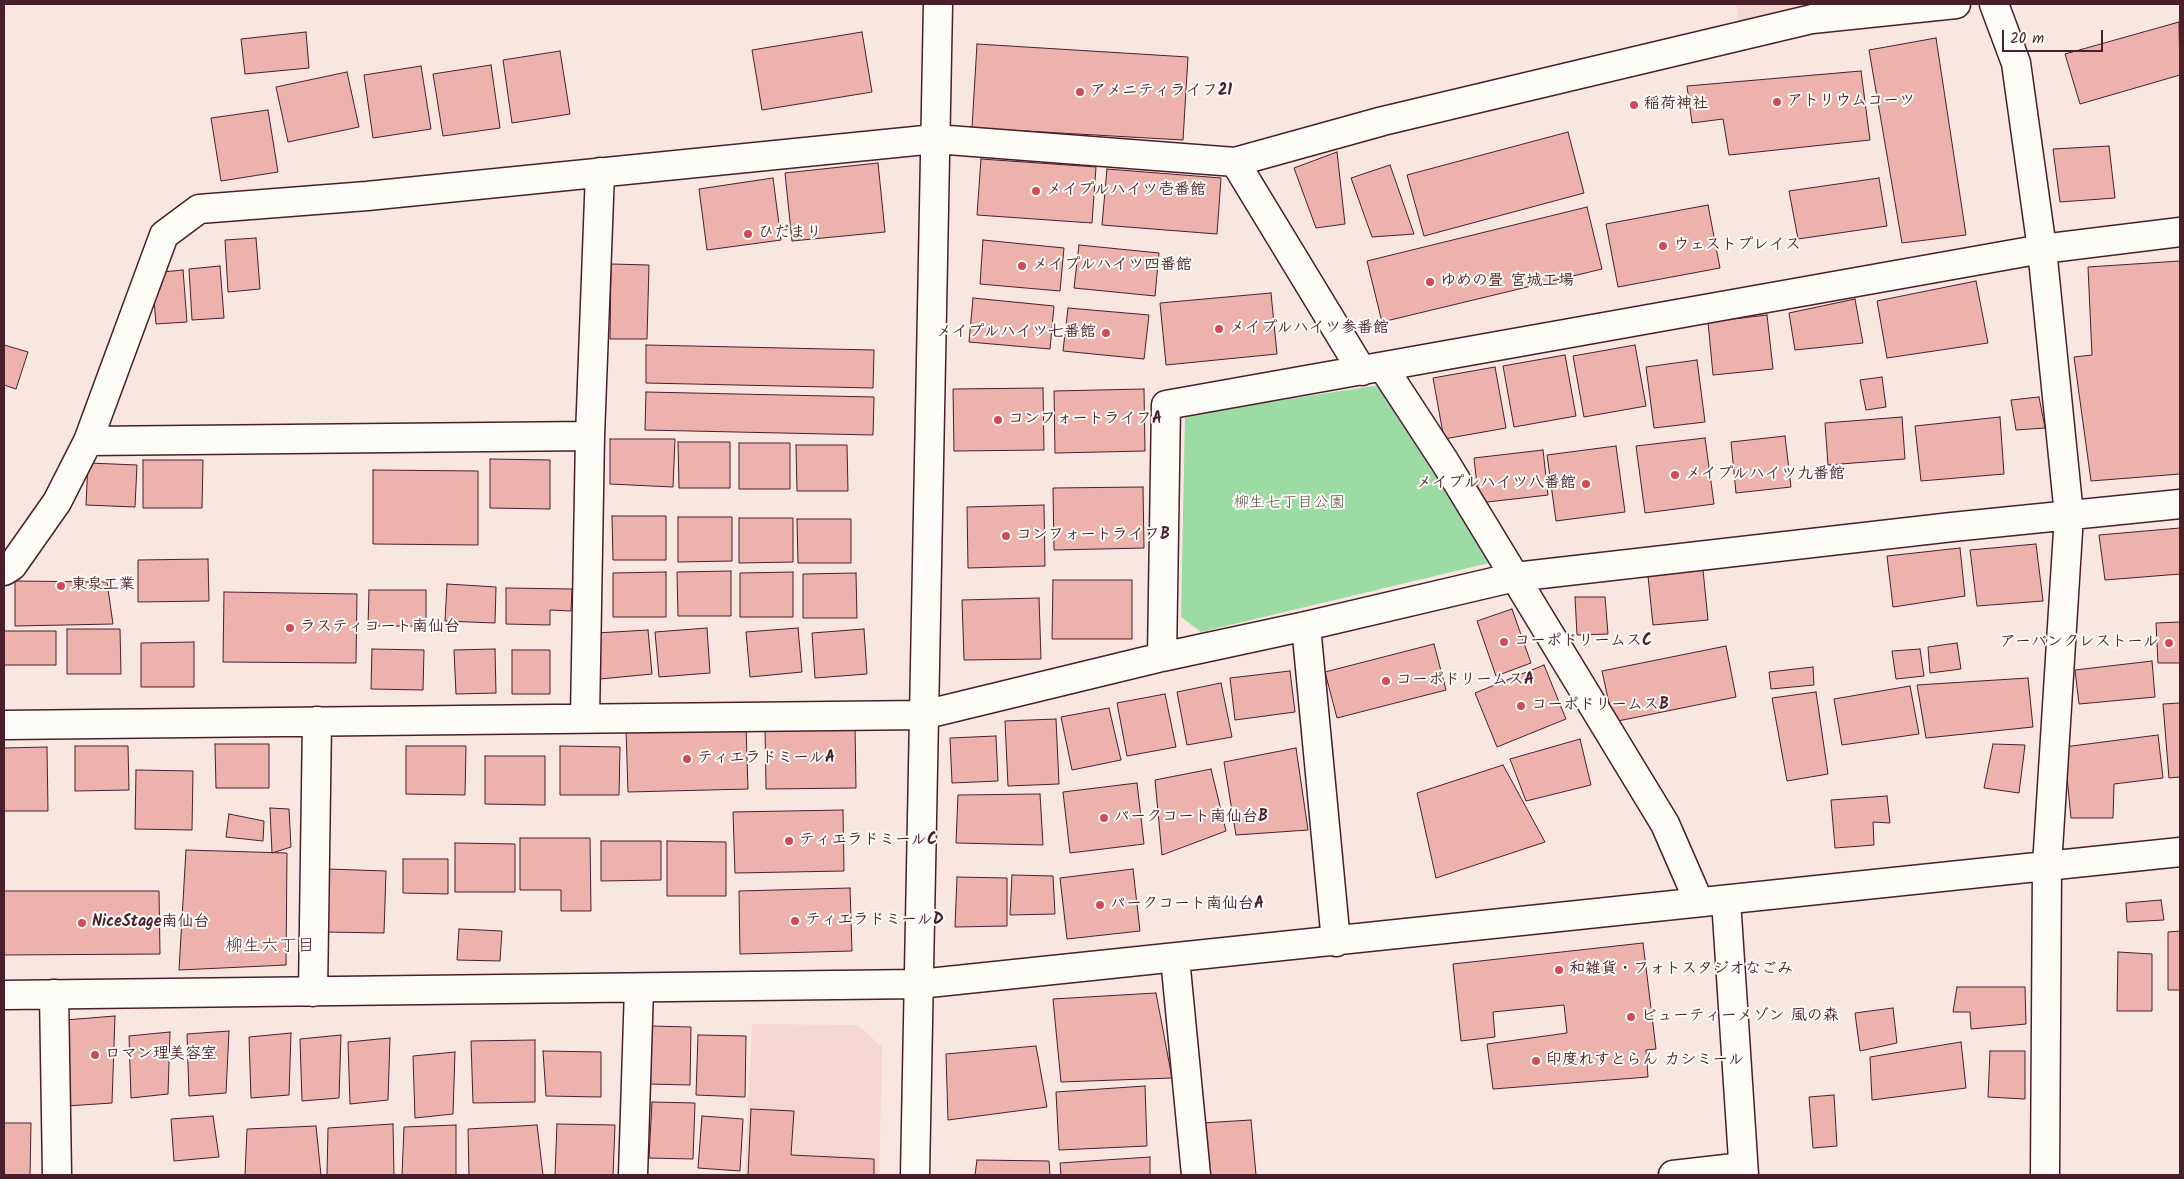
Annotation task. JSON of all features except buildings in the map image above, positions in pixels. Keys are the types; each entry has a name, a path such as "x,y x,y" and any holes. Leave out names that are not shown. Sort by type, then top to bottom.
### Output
{"street":[{"path":"915,1175 938,4"},
{"path":"4,571 12,566 57,502 88,441 164,235 199,210 366,196 935,139 1235,162 1383,121 1812,19 1956,4"},
{"path":"1994,4 2016,63 2042,249 2069,515 2047,866 2046,1175"},
{"path":"1235,162 1372,369 1445,462 1665,824 1699,902"},
{"path":"585,718 590,436 600,172"},
{"path":"1162,657 1166,405 2042,249 2180,232"},
{"path":"88,441 590,436"},
{"path":"4,725 923,715 1162,657 1306,626 1515,577 2180,504"},
{"path":"1306,626 1336,942"},
{"path":"313,992 317,721"},
{"path":"4,995 919,984 1336,942 2180,852"},
{"path":"1673,1175 1743,1171 1726,900"},
{"path":"1175,958 1196,1175"},
{"path":"634,1175 639,988"},
{"path":"54,994 57,1175"}],"shaded area":[{"path":"1736,4 1869,4 1739,23"},
{"path":"752,1024 858,1025 882,1047 879,1175 745,1175"}],"green space":[{"name":"柳生七丁目公園","path":"1380,385 1489,563 1201,632 1181,617 1185,415"}],"place":[{"name":"アメニティライフ21","path":"1080,92"},
{"name":"アトリウムコーツ","path":"1777,102"},
{"name":"稲荷神社","path":"1634,105"},
{"name":"メイプルハイツ壱番館","path":"1036,191"},
{"name":"ひだまり","path":"748,234"},
{"name":"ウェストプレイス","path":"1663,246"},
{"name":"メイプルハイツ四番館","path":"1022,266"},
{"name":"ゆめの畳 宮城工場","path":"1430,282"},
{"name":"メイプルハイツ参番館","path":"1219,329"},
{"name":"メイプルハイツ七番館","path":"1106,333"},
{"name":"コンフォートライフA","path":"998,420"},
{"name":"メイプルハイツ九番館","path":"1675,475"},
{"name":"メイプルハイツ八番館","path":"1586,484"},
{"name":"コンフォートライフB","path":"1006,536"},
{"name":"東泉工業","path":"61,586"},
{"name":"ラスティコート南仙台","path":"290,628"},
{"name":"コーポドリームスC","path":"1504,642"},
{"name":"アーバンクレストール","path":"2169,643"},
{"name":"コーポドリームスA","path":"1386,681"},
{"name":"コーポドリームスB","path":"1521,706"},
{"name":"ティエラドミールA","path":"687,759"},
{"name":"パークコート南仙台B","path":"1104,818"},
{"name":"ティエラドミールC","path":"789,841"},
{"name":"パークコート南仙台A","path":"1100,905"},
{"name":"ティエラドミールD","path":"795,921"},
{"name":"NiceStage南仙台","path":"82,923"},
{"name":"和雑貨・フォトスタジオなごみ","path":"1559,970"},
{"name":"ビューティーメゾン 風の森","path":"1631,1017"},
{"name":"ロマン理美容室","path":"95,1055"},
{"name":"印度れすとらん カシミール","path":"1536,1061"}],"district":[{"name":"柳生六丁目","path":"270,948"}]}
